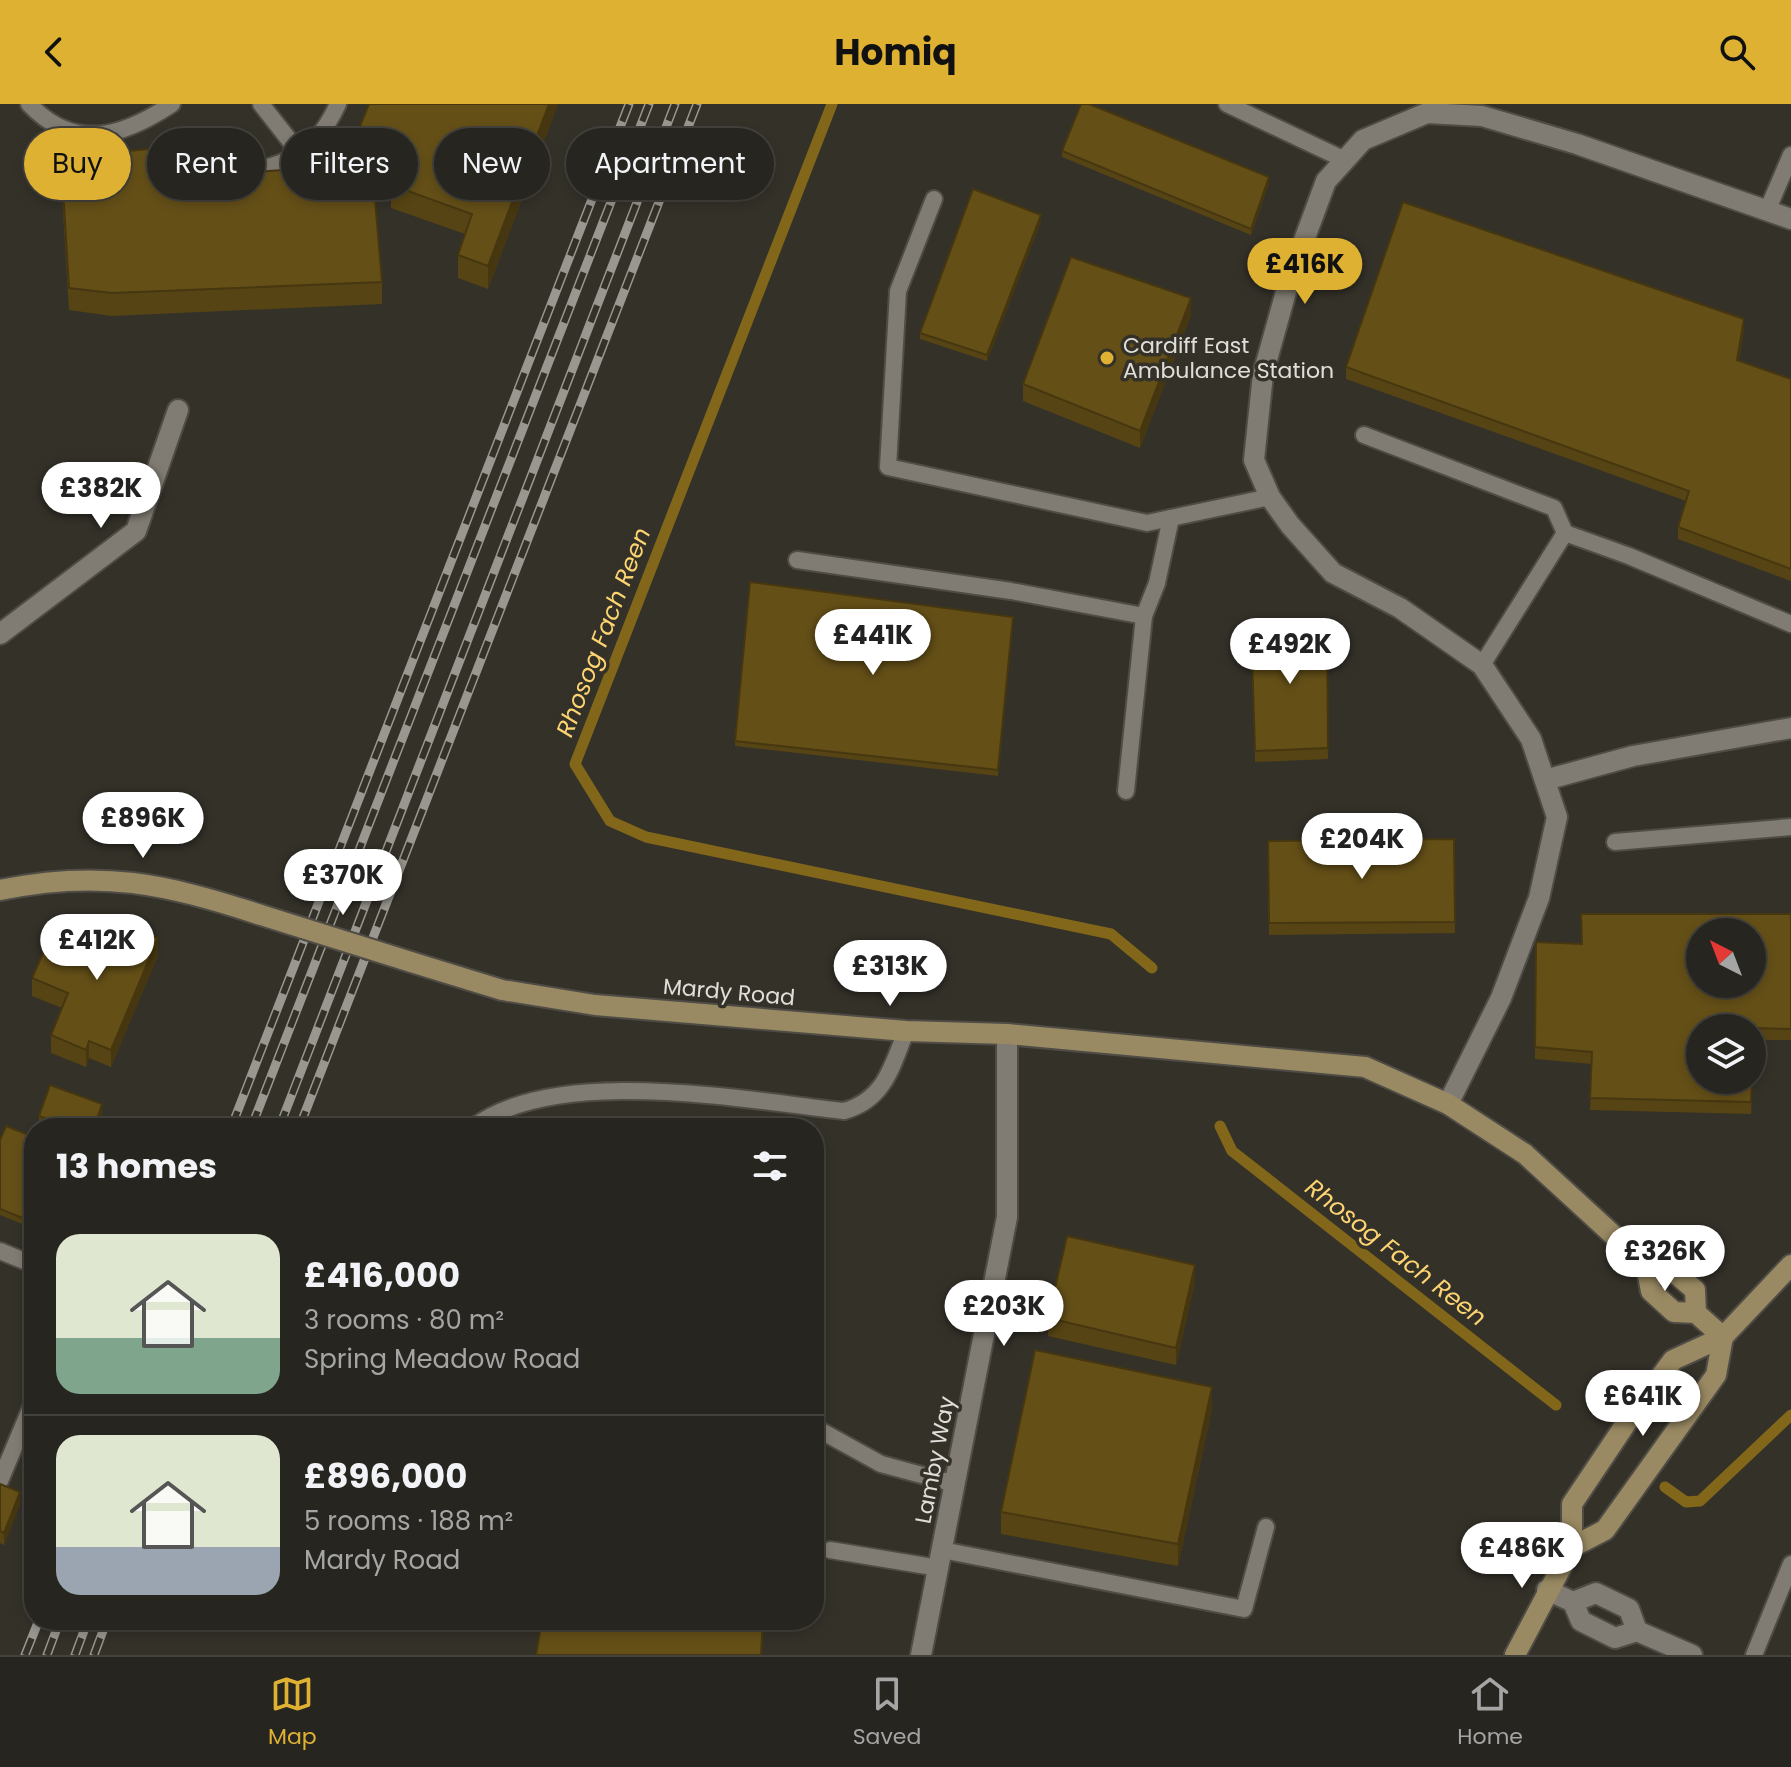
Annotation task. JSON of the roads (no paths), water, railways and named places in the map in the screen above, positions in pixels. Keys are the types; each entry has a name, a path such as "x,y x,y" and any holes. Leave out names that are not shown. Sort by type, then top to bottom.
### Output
{"main road":[{"name":"Mardy Road","path":"0,890 62,881 133,881 187,891 411,962 546,999 906,1031 1007,1034 1365,1067 1448,1104 1525,1154 1646,1265 1669,1268 1695,1290 1696,1313"},
{"name":"Mardy Road","path":"1646,1265 1651,1291 1674,1312 1696,1313 1723,1337"},
{"path":"1515,1655 1572,1547 1572,1504 1645,1397 1673,1360 1723,1337 1791,1265"},
{"path":"1572,1547 1605,1530 1716,1375 1723,1337"}],"street":[{"path":"1448,1104 1501,998 1539,898 1557,817 1531,739 1482,665 1400,608 1333,573 1270,497 1254,460 1263,374 1289,281 1326,181 1363,140 1427,113 1482,116 1577,144 1791,219"},
{"path":"0,634 136,531 178,410"},
{"path":"1545,780 1633,756 1791,728"},
{"name":"Lamby Way","path":"921,1655 1007,1217 1007,1034"},
{"path":"1547,1590 1573,1602 1581,1621 1615,1638 1637,1631 1692,1655"},
{"path":"1573,1602 1596,1593 1629,1609 1637,1631"}],"lane":[{"path":"29,104 39,114 79,137 120,132 172,104"},
{"path":"261,104 281,130"},
{"path":"327,128 338,104"},
{"path":"1227,104 1345,160"},
{"path":"1767,211 1791,155"},
{"path":"934,199 898,291 888,467 1147,523 1270,497"},
{"path":"1364,435 1554,508 1565,533 1629,556 1791,624"},
{"path":"1126,791 1144,616 1157,583 1171,518"},
{"path":"1482,665 1565,533"},
{"path":"797,560 1011,591 1144,616"},
{"path":"1615,842 1791,827"},
{"path":"489,1118 517,1103 567,1095 621,1092 844,1111 859,1107 879,1092 906,1031"},
{"path":"0,1251 24,1261"},
{"path":"0,1481 24,1424"},
{"path":"824,1433 881,1464 955,1484"},
{"path":"830,1550 940,1559 1244,1609 1266,1527"},
{"path":"1754,1655 1791,1564"}],"waterway":[{"name":"Rhosog Fach Reen","path":"832,104 575,764 610,821 646,837 1111,934 1152,968"},
{"name":"Rhosog Fach Reen","path":"1220,1126 1232,1151 1556,1405"},
{"name":"Rhosog Fach Reen","path":"1665,1487 1686,1502 1700,1501 1791,1415"}],"railway":[{"path":"235,1118 629,104"},
{"path":"255,1118 649,104"},
{"path":"283,1118 675,104"},
{"path":"303,1118 697,104"},
{"path":"25,1655 35,1630"},
{"path":"47,1655 56,1630"},
{"path":"75,1655 84,1630"},
{"path":"94,1655 103,1630"}],"place":[{"name":"Cardiff East Ambulance Station","path":"1107,358"}]}
